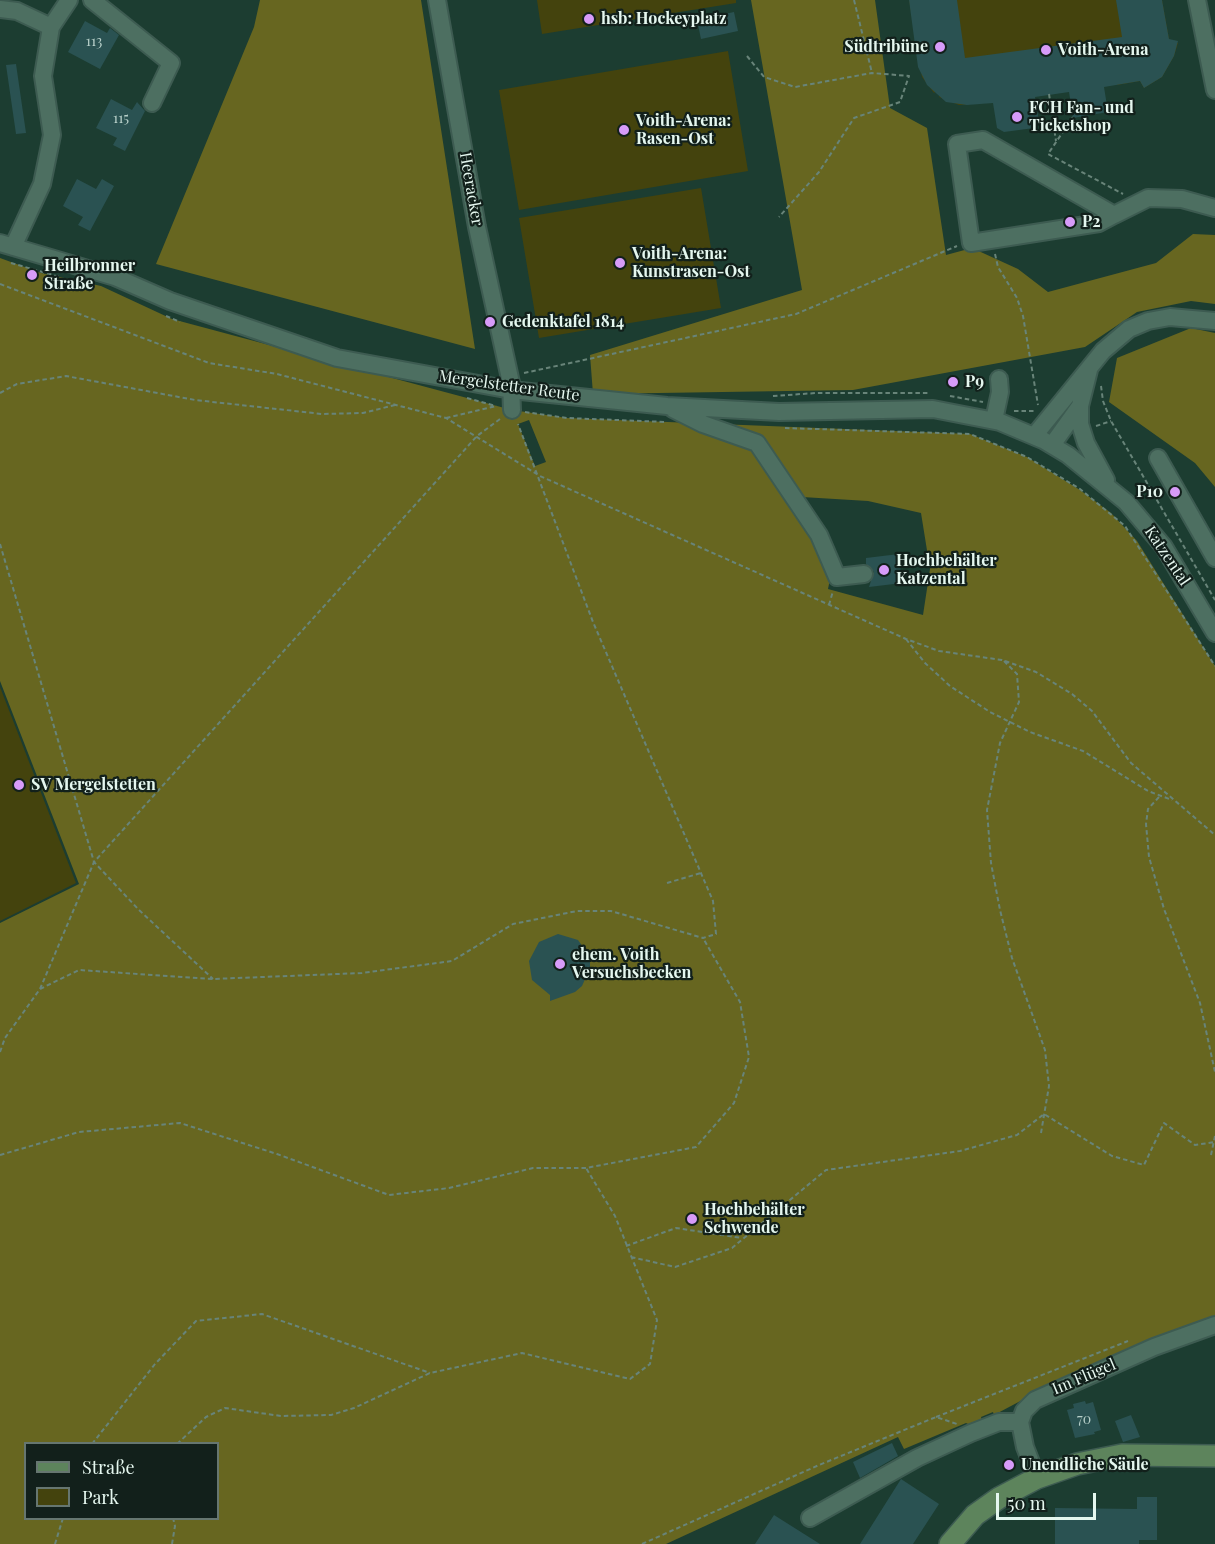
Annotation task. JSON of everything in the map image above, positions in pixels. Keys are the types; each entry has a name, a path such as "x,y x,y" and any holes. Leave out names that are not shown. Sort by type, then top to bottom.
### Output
{"main road":[{"path":"950,1544 987,1506 1037,1478 1077,1464 1122,1455 1215,1456"}],"street":[{"path":"6,245 42,184 52,135 43,76 51,27 69,0"},
{"path":"92,0 171,63 152,103"},
{"name":"Heeracker","path":"437,0 477,227 510,383 505,408"},
{"path":"1197,0 1215,90"},
{"path":"0,9 17,11 51,27"},
{"path":"1114,215 983,140 957,144 971,243 1099,223 1148,198 1182,199 1215,208"},
{"name":"Mergelstetter Reute","path":"6,245 115,277 170,300 337,358 667,406 779,412 933,409 996,413 1034,436"},
{"name":"Katzental","path":"1052,445 1080,406 1109,344 1138,325 1170,317 1215,321"},
{"name":"Katzental","path":"1095,374 1071,387 1034,436 1052,445 1109,486 1157,537 1212,621"},
{"path":"996,413 999,379"},
{"path":"667,406 703,424 757,442 819,535 837,577 864,574"},
{"name":"Katzental","path":"1080,406 1083,436 1109,486"},
{"path":"1158,458 1215,558"},
{"name":"Im Flügel","path":"1020,1422 1028,1405 1044,1394 1154,1347 1215,1325"},
{"path":"810,1518 917,1458 999,1422 1020,1422 1025,1447 1037,1478"}],"path":[{"path":"854,0 872,73"},
{"path":"747,56 764,77 795,87 872,73 909,76 900,102 854,118 819,172 778,217"},
{"path":"1049,94 1056,141"},
{"path":"1073,117 1048,154 1114,191 1126,195"},
{"path":"993,239 998,267 1017,298 1023,316 1038,405"},
{"path":"510,383 796,314 861,289 948,249 971,243"},
{"path":"0,284 209,363 277,374 446,418 540,476 906,639 939,651 1002,660 1036,672 1072,694 1092,711 1131,763 1215,835"},
{"path":"1095,374 1111,421 1215,600"},
{"path":"0,393 17,384 66,376 195,400 322,414 363,413 398,404"},
{"path":"765,396 816,393 916,392 936,394"},
{"path":"945,395 996,413 1041,409"},
{"path":"446,418 505,408"},
{"path":"0,1052 5,1038 40,989 94,862 477,436 505,408"},
{"path":"40,989 79,970 213,979 362,973 452,962 513,924 576,911 611,911 703,938 716,934 713,901 593,622 540,476 505,408"},
{"path":"1027,457 1080,489 1125,526 1215,666"},
{"path":"0,544 94,862 139,910 213,979"},
{"path":"906,639 925,663 950,686 1010,722 1083,751 1159,797 1173,800"},
{"path":"1002,660 1017,674 1020,685 1019,702 1000,743 987,810 992,863 1012,958 1045,1050 1049,1086 1041,1133"},
{"path":"1159,797 1148,809 1146,824 1149,857 1164,909 1200,1004 1215,1072"},
{"path":"667,883 701,873"},
{"path":"0,1155 79,1132 180,1123 277,1154 389,1196 449,1188 534,1168 586,1168 696,1147 734,1103 749,1057 740,1002 703,938"},
{"path":"1044,1114 1112,1156 1144,1165 1164,1123 1195,1145 1214,1142"},
{"path":"631,1257 675,1267 732,1248 826,1170 960,1151 1017,1135 1044,1114"},
{"path":"1211,1155 1215,1137"},
{"path":"178,1442 206,1417 225,1408 281,1416 332,1414 412,1383 430,1372 522,1353 630,1379 650,1364 657,1320 615,1216 586,1168"},
{"path":"626,1246 676,1228 743,1239"},
{"path":"93,1442 155,1364 196,1321 262,1314 430,1372"},
{"path":"642,1544 936,1417 1133,1339"},
{"path":"936,1417 964,1426 971,1433"},
{"path":"56,1544 62,1520"},
{"path":"172,1544 176,1526 174,1520"}],"green space":[{"name":"hsb: Hockeyplatz","path":"537,0 736,0 736,3 542,34"},
{"name":"Voith-Arena","path":"909,0 1162,0 1169,39 1178,43 1174,56 1162,77 1144,88 1140,81 1117,85 1116,69 985,103 959,105 939,97 946,88 942,85 934,93 922,77"},
{"name":"Voith-Arena: Rasen-Ost","path":"728,51 748,171 519,210 499,90"},
{"name":"Voith-Arena: Kunstrasen-Ost","path":"701,188 721,308 539,338 519,218"},
{"name":"SV Mergelstetten","path":"0,687 76,883 0,921"}],"shaded area":[{"path":"260,0 421,0 475,349 156,264 254,27"},
{"path":"751,0 875,0 890,108 927,128 946,255 972,248 1018,269 1048,292 1156,263 1193,234 1215,235 1215,304 1191,301 1137,312 1085,347 853,390 593,394 590,355 802,290"},
{"path":"0,258 41,273 101,286 172,319 512,410 567,418 970,434 1027,457 1080,490 1111,513 1137,541 1215,666 1215,1319 1045,1388 994,1415 993,1412 981,1417 982,1421 970,1425 966,1423 904,1449 898,1437 666,1544 0,1544 0,923 79,884 0,681","holes":["529,420 546,462 535,466 518,424","802,497 868,501 921,513 930,569 923,615 828,589 833,564"]},
{"path":"1191,328 1215,333 1215,487 1195,463 1109,402 1117,358"}],"building":[{"name":"Voith-Arena","path":"909,0 957,0 965,58 1122,37 1116,0 1162,0 1169,39 1178,41 1174,56 1162,77 1144,88 1140,81 1104,87 1108,112 1073,118 1069,92 1035,97 1039,122 1033,123 1034,128 1004,132 997,128 993,103 967,105 946,102 927,85 918,67"},
{"path":"734,12 738,31 701,39 697,20"},
{"path":"85,21 107,33 110,28 119,35 100,69 68,52"},
{"path":"16,64 26,133 16,134 6,65"},
{"path":"111,99 132,110 137,102 145,111 125,151 113,145 117,138 96,128"},
{"path":"77,179 96,189 102,179 114,186 90,231 78,225 83,217 63,206"},
{"name":"Hochbehälter Katzental","path":"899,554 902,583 869,587 874,572 866,564 866,558"},
{"name":"ehem. Voith Versuchsbecken","path":"558,934 578,940 590,957 590,968 582,986 575,992 550,1001 550,995 532,980 529,961 539,942"},
{"path":"1085,1401 1086,1404 1093,1402 1101,1430 1094,1432 1095,1434 1075,1438 1067,1410 1074,1408 1073,1404"},
{"path":"1131,1415 1140,1437 1123,1442 1115,1421"},
{"path":"892,1443 898,1456 860,1478 853,1462"},
{"path":"901,1479 939,1504 913,1544 860,1544"},
{"path":"1137,1497 1157,1497 1157,1540 1139,1540 1139,1544 1055,1544 1055,1508 1137,1509"},
{"path":"774,1515 820,1544 755,1544"}],"place":[{"name":"hsb: Hockeyplatz","path":"589,19"},
{"name":"Südtribüne","path":"940,47"},
{"name":"Voith-Arena","path":"1046,50"},
{"name":"FCH Fan- und Ticketshop","path":"1017,117"},
{"name":"Voith-Arena: Rasen-Ost","path":"624,130"},
{"name":"P2","path":"1070,222"},
{"name":"Voith-Arena: Kunstrasen-Ost","path":"620,263"},
{"name":"Heilbronner Straße","path":"32,275"},
{"name":"Gedenktafel 1814","path":"490,322"},
{"name":"P9","path":"953,382"},
{"name":"P10","path":"1175,492"},
{"name":"Hochbehälter Katzental","path":"884,570"},
{"name":"SV Mergelstetten","path":"19,785"},
{"name":"ehem. Voith Versuchsbecken","path":"560,964"},
{"name":"Hochbehälter Schwende","path":"692,1219"},
{"name":"Unendliche Säule","path":"1009,1465"}]}
